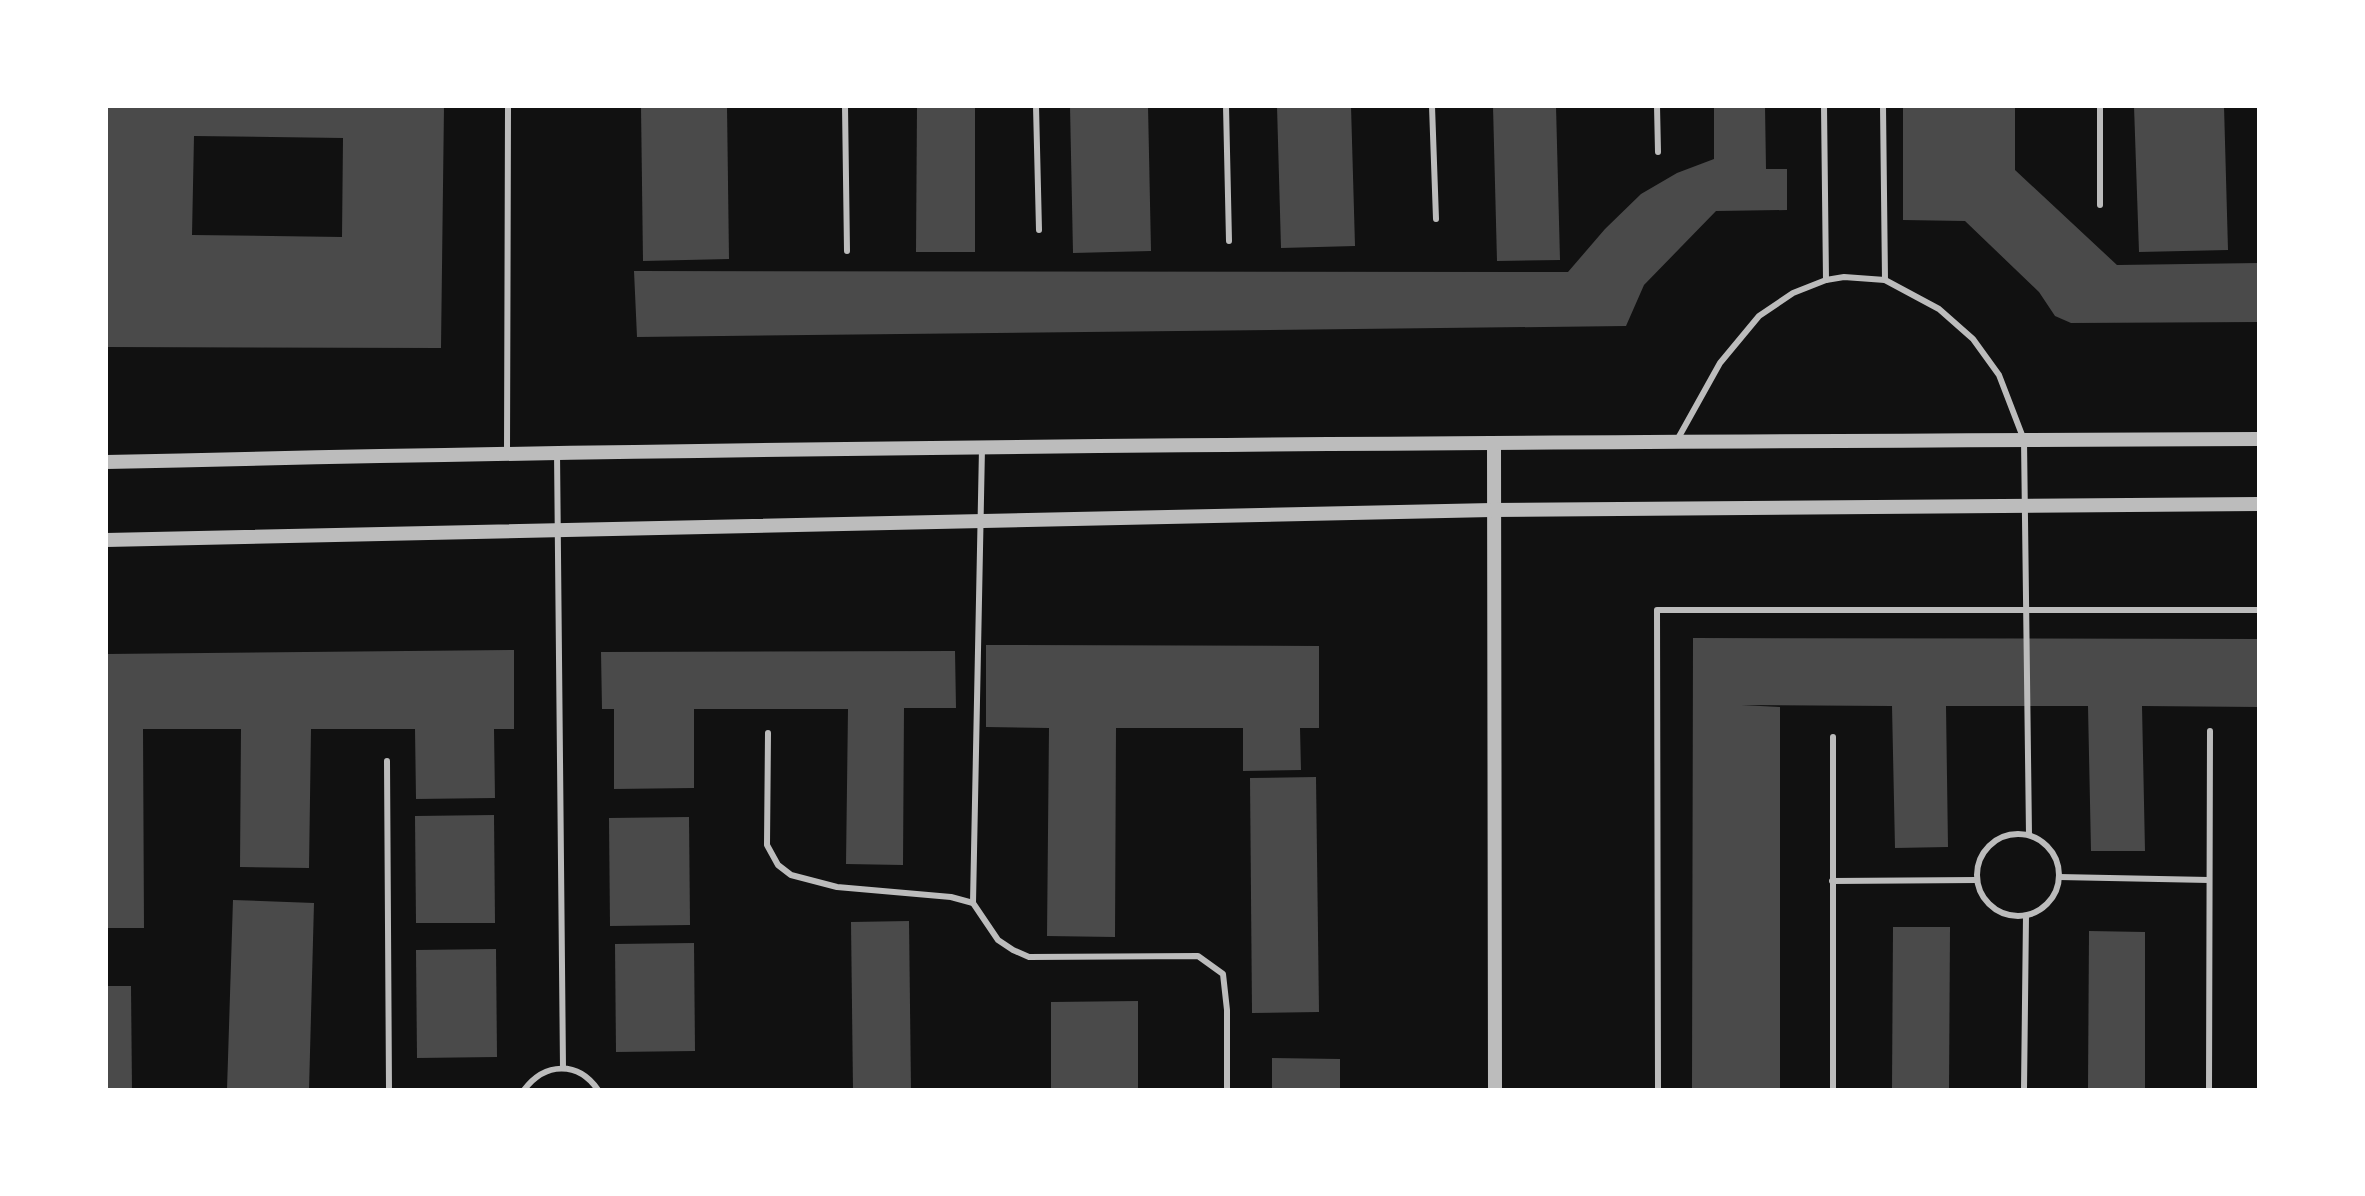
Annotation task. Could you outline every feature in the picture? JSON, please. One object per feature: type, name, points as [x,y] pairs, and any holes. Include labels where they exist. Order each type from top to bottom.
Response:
[{"type":"street","points":[[106,462],[557,452],[2259,439]]},
{"type":"street","points":[[1494,443],[1495,1090]]},
{"type":"street","points":[[106,540],[1492,510],[2259,504]]},
{"type":"lane","points":[[507,453],[508,106]]},
{"type":"lane","points":[[845,106],[847,251]]},
{"type":"lane","points":[[1036,106],[1039,230]]},
{"type":"lane","points":[[1226,106],[1229,241]]},
{"type":"lane","points":[[1432,106],[1436,219]]},
{"type":"lane","points":[[1657,106],[1658,152]]},
{"type":"lane","points":[[1824,106],[1826,280]]},
{"type":"lane","points":[[1883,106],[1885,280]]},
{"type":"lane","points":[[2100,106],[2100,205]]},
{"type":"lane","points":[[1676,442],[1720,363],[1759,316],[1793,293],[1826,280],[1844,277],[1885,280],[1939,309],[1973,339],[1999,375],[2024,440],[2029,835]]},
{"type":"lane","points":[[982,448],[973,903],[998,940],[1029,957],[1198,956],[1223,974],[1227,1010],[1227,1090]]},
{"type":"lane","points":[[557,452],[563,1068]]},
{"type":"lane","points":[[1658,1090],[1657,610],[2259,610]]},
{"type":"lane","points":[[2209,1090],[2210,731]]},
{"type":"lane","points":[[768,733],[767,845],[778,865],[791,875],[837,887],[940,895],[973,903]]},
{"type":"lane","points":[[1833,737],[1833,1090]]},
{"type":"lane","points":[[387,761],[389,1090]]},
{"type":"lane","points":[[2029,835],[2051,850],[2059,877],[2049,902],[2026,916],[2012,916],[1988,904],[1977,880],[1977,867],[1991,843],[2002,837],[2029,835]]},
{"type":"lane","points":[[2059,877],[2209,880]]},
{"type":"lane","points":[[1832,881],[1977,880]]},
{"type":"lane","points":[[2024,1090],[2026,916]]},
{"type":"lane","points":[[524,1090],[532,1079],[543,1072],[563,1068],[581,1073],[598,1090]]},
{"type":"building","points":[[106,106],[444,106],[441,348],[106,347]],"holes":[[[194,136],[343,138],[342,237],[192,235]]]},
{"type":"building","points":[[641,106],[727,106],[729,259],[643,261]]},
{"type":"building","points":[[917,106],[975,106],[975,252],[916,252]]},
{"type":"building","points":[[1070,106],[1148,106],[1151,251],[1073,253]]},
{"type":"building","points":[[1277,106],[1351,106],[1355,246],[1281,248]]},
{"type":"building","points":[[1493,106],[1556,106],[1560,260],[1497,261]]},
{"type":"building","points":[[1714,106],[1765,106],[1766,169],[1787,169],[1787,210],[1716,211],[1644,285],[1626,326],[637,337],[634,271],[1568,272],[1641,194],[1677,173],[1714,159]]},
{"type":"building","points":[[1903,106],[2015,106],[2015,170],[2117,265],[2259,263],[2259,322],[2071,323],[2055,316],[2039,292],[1965,221],[1903,220]]},
{"type":"building","points":[[2134,106],[2224,106],[2228,250],[2139,252]]},
{"type":"building","points":[[1693,638],[2259,639],[2259,707],[2142,706],[2145,851],[2091,851],[2088,706],[1946,706],[1948,847],[1895,848],[1892,706],[1741,705],[1780,707],[1780,1090],[1692,1090]]},
{"type":"building","points":[[986,645],[1319,646],[1319,728],[1300,728],[1301,770],[1243,771],[1243,728],[1116,728],[1115,937],[1047,936],[1049,728],[986,727]]},
{"type":"building","points":[[514,650],[514,729],[494,729],[495,798],[416,799],[415,729],[311,729],[309,868],[240,867],[241,729],[143,729],[144,928],[106,928],[106,654]]},
{"type":"building","points":[[955,651],[956,708],[904,708],[903,865],[846,864],[848,709],[694,709],[694,788],[614,789],[614,709],[602,709],[601,652]]},
{"type":"building","points":[[1316,777],[1319,1012],[1252,1013],[1250,778]]},
{"type":"building","points":[[494,815],[495,923],[416,923],[415,816]]},
{"type":"building","points":[[689,817],[690,925],[610,926],[609,818]]},
{"type":"building","points":[[233,900],[314,903],[309,1090],[227,1090]]},
{"type":"building","points":[[909,921],[911,1090],[853,1090],[851,922]]},
{"type":"building","points":[[1893,927],[1950,927],[1949,1090],[1892,1090]]},
{"type":"building","points":[[2089,931],[2145,932],[2145,1090],[2088,1090]]},
{"type":"building","points":[[694,943],[695,1051],[616,1052],[615,944]]},
{"type":"building","points":[[496,949],[497,1057],[417,1058],[416,950]]},
{"type":"building","points":[[106,986],[131,986],[132,1090],[106,1090]]},
{"type":"building","points":[[1138,1001],[1138,1090],[1051,1090],[1051,1002]]},
{"type":"building","points":[[1272,1058],[1340,1059],[1340,1090],[1272,1090]]}]
